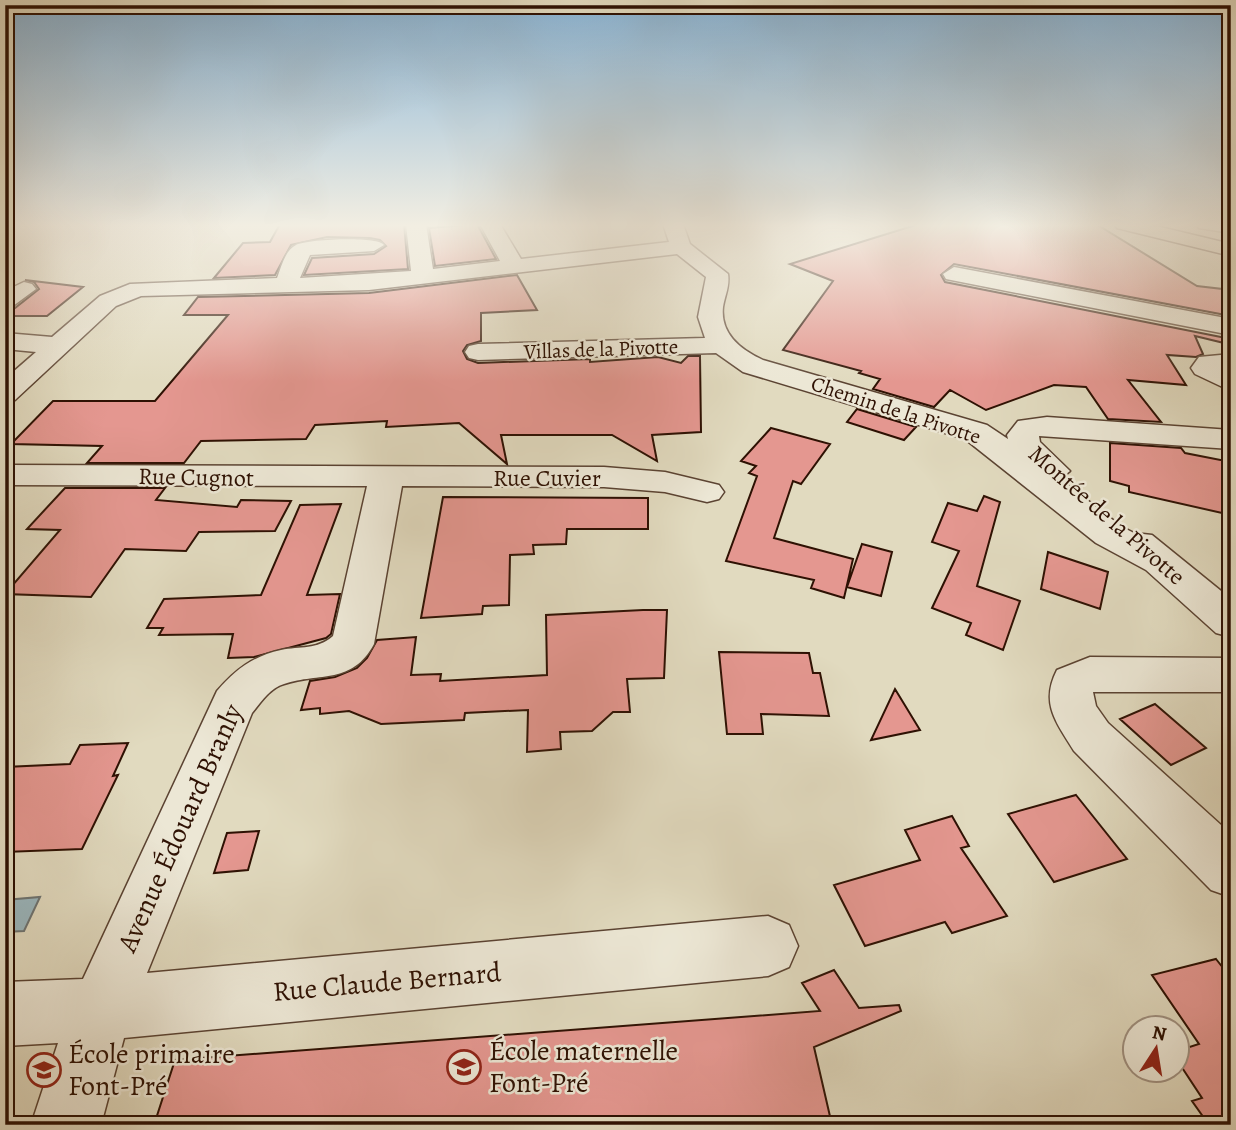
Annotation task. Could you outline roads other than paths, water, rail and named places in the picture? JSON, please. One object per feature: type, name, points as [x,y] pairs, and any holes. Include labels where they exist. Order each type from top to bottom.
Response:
[{"type":"street","points":[[285,286],[289,277]]},
{"type":"street","points":[[5,394],[113,298],[138,289],[285,286],[423,277]]},
{"type":"street","points":[[718,337],[710,314],[719,277]]},
{"type":"street","points":[[968,277],[1231,327]]},
{"type":"street","points":[[5,323],[83,324]]},
{"type":"street","name":"Villas de la Pivotte","points":[[478,352],[746,335],[771,354],[894,390]]},
{"type":"street","name":"Chemin de la Pivotte","points":[[718,337],[735,357],[754,366],[976,432],[1007,453],[1102,532],[1159,561]]},
{"type":"street","points":[[5,341],[49,354]]},
{"type":"street","points":[[5,360],[49,354]]},
{"type":"street","points":[[1231,362],[1209,363],[1205,368],[1231,383]]},
{"type":"street","name":"Montée de la Pivotte","points":[[1231,440],[1047,426],[1025,431],[1022,440],[1024,445],[1231,622]]},
{"type":"street","name":"Rue Cugnot","points":[[5,475],[386,479]]},
{"type":"street","name":"Rue Cuvier","points":[[386,479],[612,478],[665,482],[707,492]]},
{"type":"street","name":"Avenue Édouard Branly","points":[[66,1125],[102,1009],[162,863],[239,694],[255,678],[272,668],[324,663],[341,656],[353,644],[386,479]]},
{"type":"street","points":[[1231,676],[1090,674],[1073,682],[1069,688],[1075,711],[1091,737],[1231,872]]},
{"type":"street","name":"Rue Claude Bernard","points":[[5,1014],[102,1009],[768,946]]},
{"type":"water","points":[[40,897],[24,931],[5,932],[5,900]]},
{"type":"place","name":"École maternelle Font-Pré","points":[[464,1067]]},
{"type":"place","name":"École primaire Font-Pré","points":[[44,1070]]}]
